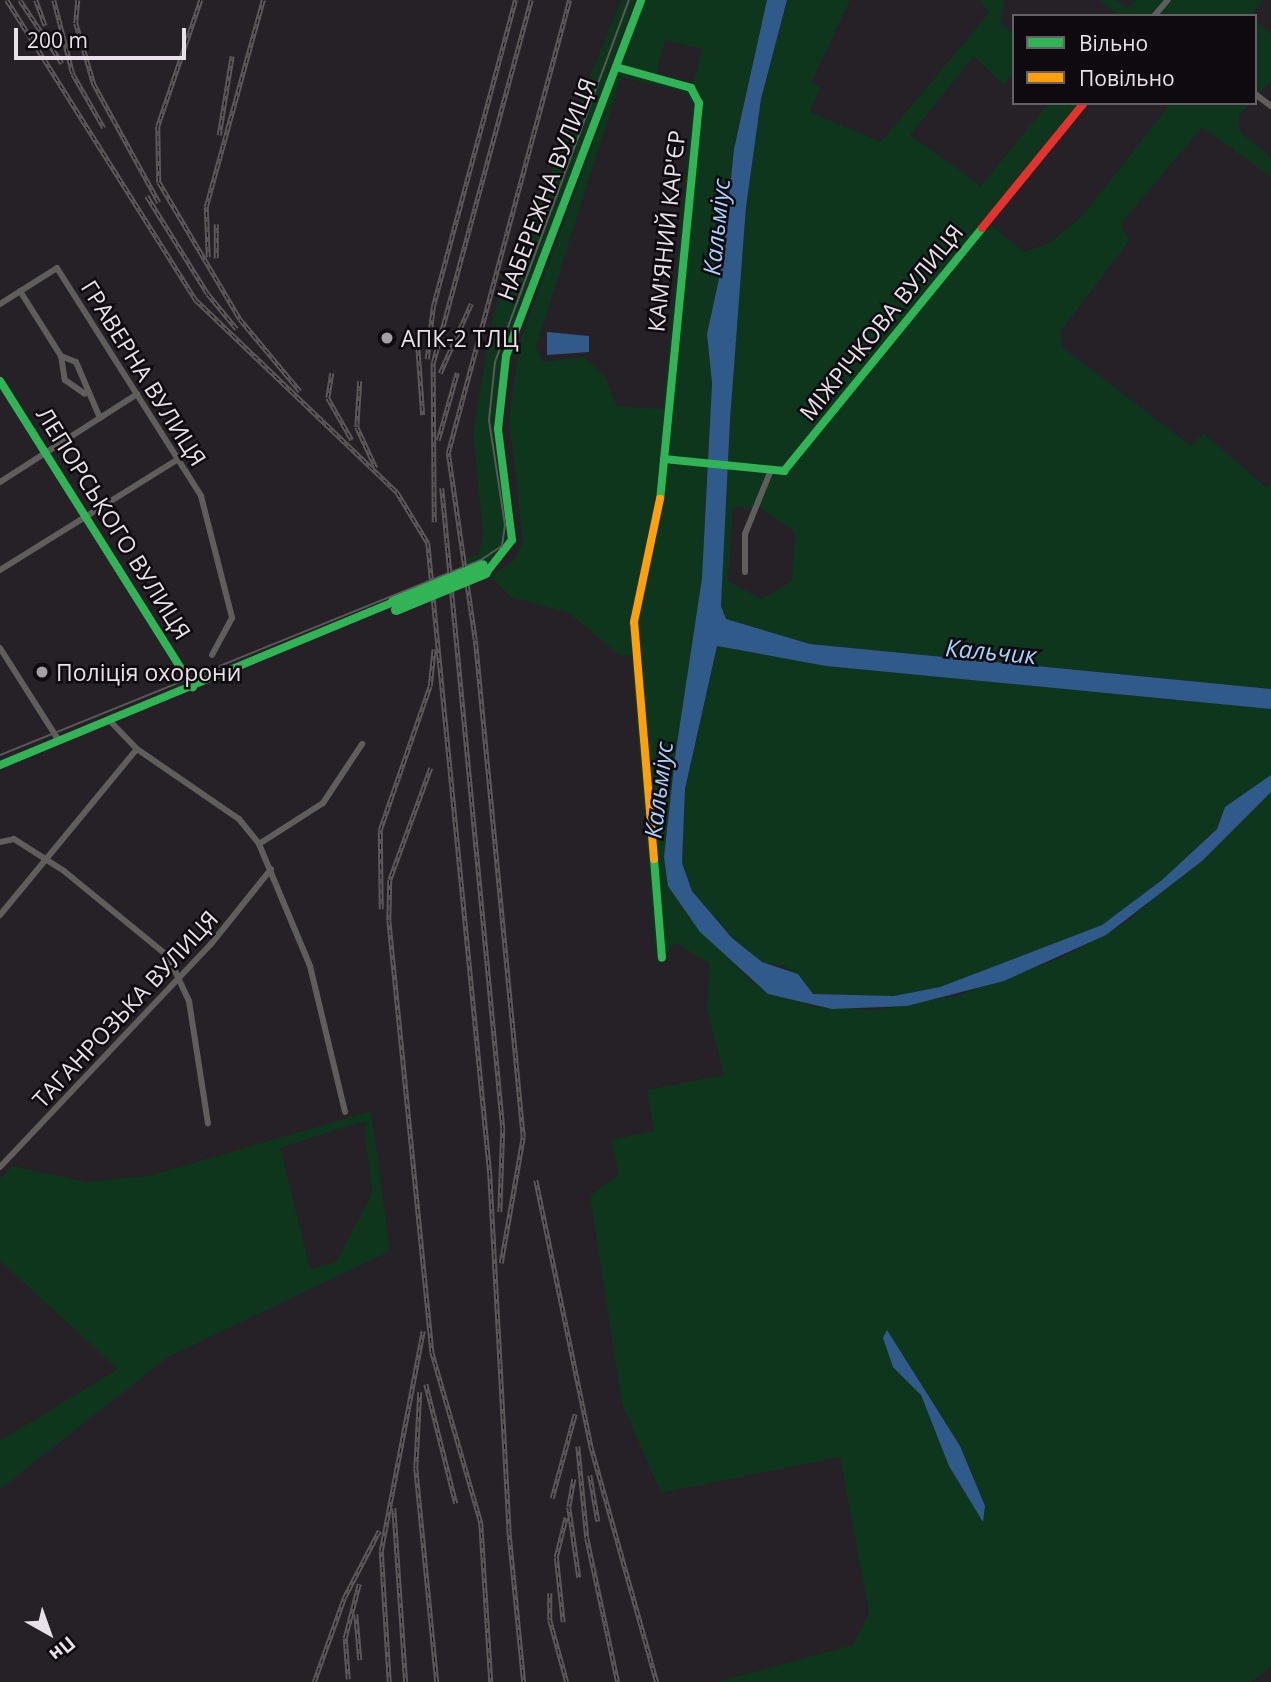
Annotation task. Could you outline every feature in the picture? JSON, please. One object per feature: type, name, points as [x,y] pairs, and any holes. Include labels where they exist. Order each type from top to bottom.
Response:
[{"type":"main road","name":"НАБЕРЕЖНА ВУЛИЦЯ","points":[[194,687],[484,569],[501,559],[512,533],[498,429],[504,366],[641,0]]},
{"type":"main road","name":"КАМ'ЯНИЙ КАР'ЄР","points":[[616,66],[691,88],[699,99],[664,459],[633,643],[662,958]]},
{"type":"main road","name":"МІЖРІЧКОВА ВУЛИЦЯ","points":[[771,470],[784,471],[806,448],[1082,105]]},
{"type":"main road","name":"ЛЕПОРСЬКОГО ВУЛИЦЯ","points":[[0,381],[194,687]]},
{"type":"main road","points":[[664,459],[771,470]]},
{"type":"main road","points":[[0,765],[194,687]]},
{"type":"street","points":[[1156,14],[1168,0]]},
{"type":"street","name":"ГРАВЕРНА ВУЛИЦЯ","points":[[20,291],[57,268],[201,496],[232,618],[212,654]]},
{"type":"street","points":[[0,304],[20,291],[61,355],[76,362],[87,380],[85,394],[100,418]]},
{"type":"street","points":[[61,355],[60,372],[72,390],[85,394]]},
{"type":"street","points":[[0,482],[137,394]]},
{"type":"street","points":[[0,570],[178,459]]},
{"type":"street","points":[[745,572],[745,534],[771,470]]},
{"type":"street","points":[[0,648],[59,741]]},
{"type":"street","points":[[110,721],[137,749],[227,809],[259,844],[310,966],[345,1112]]},
{"type":"street","points":[[259,844],[323,803],[362,744]]},
{"type":"street","points":[[0,915],[137,749]]},
{"type":"street","points":[[0,842],[14,839],[47,860],[164,952],[188,1002],[208,1124]]},
{"type":"street","name":"ТАГАНРОЗЬКА ВУЛИЦЯ","points":[[0,1167],[177,977],[271,869]]},
{"type":"green space","points":[[621,0],[635,0],[499,374],[509,540],[498,557],[469,569],[467,559],[479,554],[483,533],[473,432],[493,316]]},
{"type":"green space","points":[[645,0],[767,0],[734,149],[722,265],[707,334],[712,383],[702,578],[664,857],[721,950],[753,983],[814,1007],[876,1010],[959,995],[1063,957],[1128,921],[1271,792],[1271,1667],[1251,1682],[717,1682],[853,1645],[869,1613],[840,1457],[661,1493],[622,1404],[590,1196],[619,1175],[611,1140],[654,1131],[647,1090],[724,1075],[707,1009],[709,963],[675,943],[657,964],[631,655],[620,656],[569,613],[511,597],[491,577],[514,560],[523,542],[509,419],[519,345]],"holes":[[[665,40],[702,49],[693,84],[656,74]],[[621,77],[684,92],[693,104],[663,409],[617,406],[604,376],[584,357],[543,362],[536,347]]]},
{"type":"green space","points":[[787,0],[850,0],[811,82],[820,87],[810,112],[881,142],[989,13],[979,0],[1005,0],[1000,23],[1012,32],[1012,75],[1004,85],[974,56],[910,135],[981,186],[1047,105],[1087,105],[990,224],[1024,252],[1050,243],[1083,215],[1169,105],[1248,105],[1239,115],[1239,131],[1271,157],[1271,177],[1202,127],[1121,224],[1129,241],[1060,332],[1063,348],[1191,446],[1203,433],[1267,488],[1271,484],[1271,689],[810,644],[726,619],[721,606],[730,420],[746,207],[761,99]],"holes":[[[733,507],[760,508],[795,532],[792,581],[761,599],[728,581]]]},
{"type":"green space","points":[[1100,0],[1116,0],[1128,9],[1136,0],[1263,0],[1252,14],[1117,14]]},
{"type":"green space","points":[[1257,22],[1271,34],[1271,81],[1257,96]]},
{"type":"green space","points":[[717,646],[826,666],[1271,709],[1271,775],[1225,807],[1217,828],[1162,880],[1102,925],[940,987],[894,996],[813,994],[785,966],[762,962],[732,938],[692,891],[682,863],[685,789]]},
{"type":"green space","points":[[371,1111],[390,1251],[168,1357],[0,1489],[0,1441],[118,1369],[0,1261],[0,1179],[13,1166],[86,1182],[149,1176]],"holes":[[[364,1121],[372,1194],[336,1262],[310,1269],[280,1148]]]},
{"type":"water","points":[[767,0],[787,0],[761,99],[746,207],[730,420],[721,606],[726,619],[810,644],[1271,689],[1271,709],[826,666],[717,646],[685,789],[682,863],[692,891],[732,938],[762,962],[798,974],[813,994],[894,996],[940,987],[1102,925],[1162,880],[1217,829],[1225,807],[1271,775],[1271,792],[1202,861],[1106,935],[1004,981],[907,1006],[832,1009],[768,994],[700,932],[668,886],[664,857],[675,757],[702,578],[712,383],[707,334],[722,265],[734,149]]},
{"type":"water","points":[[547,332],[589,336],[589,352],[547,355]]},
{"type":"water","points":[[887,1330],[960,1446],[985,1506],[983,1522],[949,1466],[921,1395],[893,1367],[883,1338]]},
{"type":"tram line","points":[[0,755],[481,560],[502,546],[505,525],[489,420],[495,362],[629,0]]},
{"type":"railway","points":[[7,0],[196,300],[397,492],[428,543],[490,1174],[509,1530],[524,1682]]},
{"type":"railway","points":[[20,0],[62,63]]},
{"type":"railway","points":[[36,0],[45,25]]},
{"type":"railway","points":[[54,0],[73,74],[104,128]]},
{"type":"railway","points":[[78,0],[76,23],[94,84],[159,202]]},
{"type":"railway","points":[[201,0],[158,126],[159,182],[240,319],[300,391]]},
{"type":"railway","points":[[208,257],[206,207],[263,0]]},
{"type":"railway","points":[[427,359],[433,307],[515,0]]},
{"type":"railway","points":[[434,522],[433,363],[531,0]]},
{"type":"railway","points":[[501,1263],[523,1137],[475,640],[448,453],[569,0]]},
{"type":"railway","points":[[219,135],[232,56]]},
{"type":"railway","points":[[147,196],[208,294],[237,329]]},
{"type":"railway","points":[[216,224],[216,258]]},
{"type":"railway","points":[[440,373],[471,304]]},
{"type":"railway","points":[[418,346],[423,415]]},
{"type":"railway","points":[[332,373],[328,398],[352,440]]},
{"type":"railway","points":[[438,440],[457,373]]},
{"type":"railway","points":[[360,381],[357,427],[376,468]]},
{"type":"railway","points":[[442,488],[503,1128],[500,1212]]},
{"type":"railway","points":[[381,909],[380,830],[430,686],[434,649]]},
{"type":"railway","points":[[431,768],[390,880],[389,920],[432,1352],[481,1523],[491,1682]]},
{"type":"railway","points":[[536,1180],[591,1446],[657,1682]]},
{"type":"railway","points":[[389,1682],[381,1551],[423,1331]]},
{"type":"railway","points":[[426,1384],[456,1503]]},
{"type":"railway","points":[[420,1392],[416,1468],[437,1682]]},
{"type":"railway","points":[[552,1498],[575,1414]]},
{"type":"railway","points":[[578,1446],[587,1538],[618,1682]]},
{"type":"railway","points":[[590,1475],[598,1521]]},
{"type":"railway","points":[[574,1479],[569,1507],[579,1577]]},
{"type":"railway","points":[[394,1508],[406,1682]]},
{"type":"railway","points":[[563,1622],[556,1557],[566,1517]]},
{"type":"railway","points":[[314,1682],[344,1598],[379,1531]]},
{"type":"railway","points":[[348,1679],[345,1638],[359,1584]]},
{"type":"railway","points":[[550,1593],[550,1620],[567,1682]]},
{"type":"railway","points":[[356,1614],[360,1660]]},
{"type":"traffic: fast","points":[[486,573],[512,540],[498,429],[506,356],[641,0]]},
{"type":"traffic: fast","points":[[616,67],[691,88],[699,103],[660,499]]},
{"type":"traffic: fast","points":[[664,459],[784,471],[982,228]]},
{"type":"traffic: fast","points":[[0,381],[193,687]]},
{"type":"traffic: fast","points":[[393,602],[483,565]]},
{"type":"traffic: fast","points":[[396,610],[486,573]]},
{"type":"traffic: fast","points":[[0,765],[393,602]]},
{"type":"traffic: fast","points":[[654,859],[662,958]]},
{"type":"traffic: slow","points":[[654,859],[634,622],[660,499]]},
{"type":"traffic: jam","points":[[982,228],[1082,105]]},
{"type":"place","name":"АПК-2 ТЛЦ","points":[[387,338]]},
{"type":"place","name":"Поліція охорони","points":[[42,672]]},
{"type":"water label","name":"Кальміус","points":[[716,227]]},
{"type":"water label","name":"Кальчик","points":[[991,651]]},
{"type":"water label","name":"Кальміус","points":[[658,790]]}]
